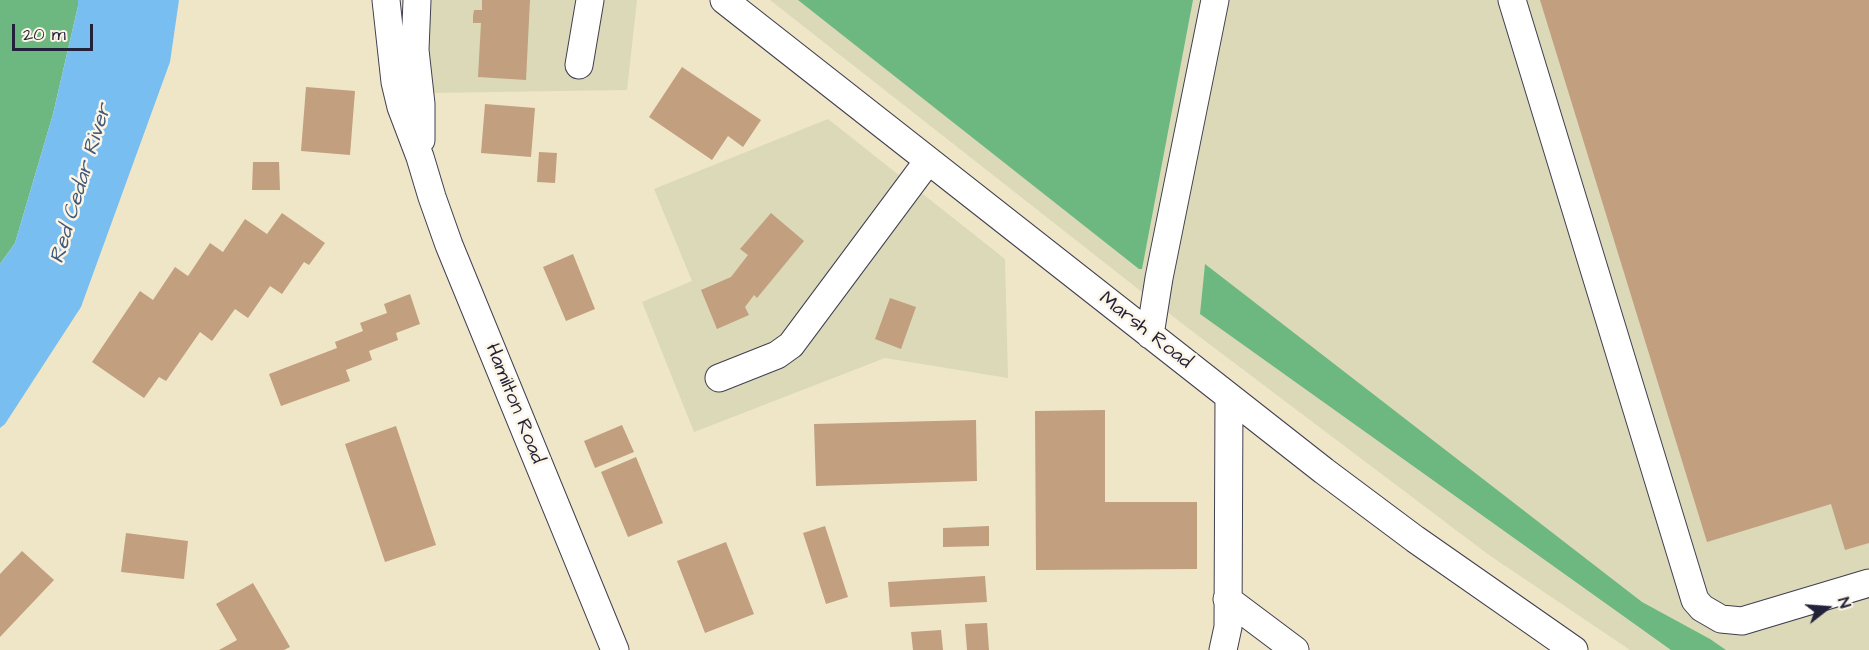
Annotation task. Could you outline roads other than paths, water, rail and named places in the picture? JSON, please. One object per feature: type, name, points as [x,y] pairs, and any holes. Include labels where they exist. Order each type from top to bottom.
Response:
[{"type":"street","name":"Hamilton Road","points":[[386,0],[395,82],[401,107],[432,197],[449,245],[615,650]]},
{"type":"street","name":"Hamilton Road","points":[[417,0],[415,50],[421,104],[420,157]]},
{"type":"street","points":[[579,65],[590,0]]},
{"type":"street","name":"Marsh Road","points":[[724,0],[1228,397],[1415,540],[1574,650]]},
{"type":"street","points":[[1149,335],[1215,0]]},
{"type":"street","points":[[1512,0],[1695,600],[1702,608],[1721,619],[1742,621],[1869,583]]},
{"type":"street","points":[[719,378],[777,355],[791,345],[928,161]]},
{"type":"street","points":[[1223,650],[1227,637],[1228,397]]},
{"type":"street","points":[[1227,599],[1295,650]]},
{"type":"water","name":"Red Cedar River","points":[[78,0],[179,0],[170,62],[81,307],[5,424],[0,428],[0,264],[15,243],[53,114]]}]
